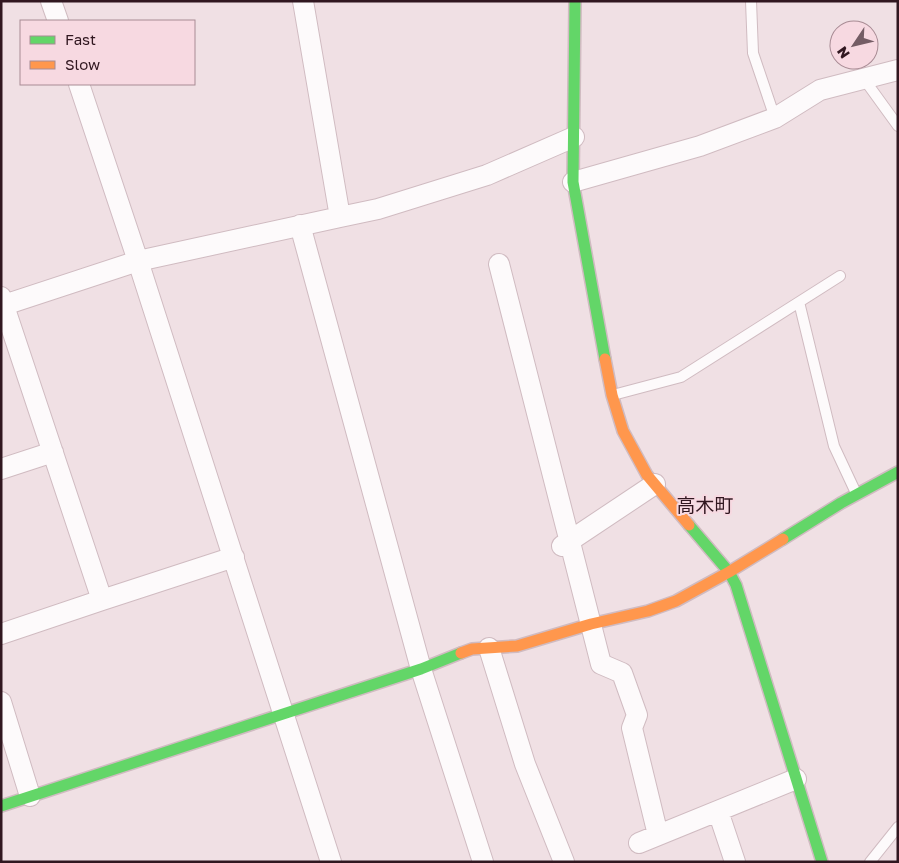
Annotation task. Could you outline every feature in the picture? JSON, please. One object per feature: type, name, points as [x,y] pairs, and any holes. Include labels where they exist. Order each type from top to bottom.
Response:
[{"type":"street","points":[[51,1],[58,20]]},
{"type":"street","points":[[303,1],[340,216]]},
{"type":"street","points":[[575,1],[573,182],[612,395],[623,431],[647,475],[728,572],[736,585],[822,862]]},
{"type":"street","points":[[573,182],[700,146],[775,118],[820,90],[898,70]]},
{"type":"street","points":[[79,85],[234,557],[331,862]]},
{"type":"street","points":[[102,600],[2,303],[138,261],[340,216],[378,210],[487,175],[574,137]]},
{"type":"street","points":[[300,225],[421,669],[483,862]]},
{"type":"street","points":[[500,264],[566,544],[591,624],[601,664],[622,673],[637,715],[632,728],[658,835]]},
{"type":"street","points":[[1,469],[53,452]]},
{"type":"street","points":[[1,806],[421,669],[472,649],[517,646],[591,624],[648,611],[676,601],[728,572],[856,494],[898,472]]},
{"type":"street","points":[[566,544],[655,484]]},
{"type":"street","points":[[1,634],[234,557]]},
{"type":"street","points":[[489,648],[526,764],[564,862]]},
{"type":"street","points":[[1,702],[30,796]]},
{"type":"street","points":[[639,843],[796,779]]},
{"type":"street","points":[[718,811],[735,862]]},
{"type":"lane","points":[[751,1],[753,53],[775,118]]},
{"type":"lane","points":[[864,79],[898,126]]},
{"type":"lane","points":[[612,395],[681,378],[840,276]]},
{"type":"lane","points":[[798,302],[834,446],[856,494]]},
{"type":"lane","points":[[870,862],[898,827]]},
{"type":"traffic: fast","points":[[575,1],[573,182],[605,359]]},
{"type":"traffic: fast","points":[[783,539],[841,503],[898,472]]},
{"type":"traffic: fast","points":[[689,525],[729,572],[736,585],[822,862]]},
{"type":"traffic: fast","points":[[1,806],[421,669],[461,653]]},
{"type":"traffic: slow","points":[[605,359],[612,395],[623,431],[647,475],[689,525]]},
{"type":"traffic: slow","points":[[461,653],[472,649],[517,646],[591,624],[648,611],[676,601],[783,539]]},
{"type":"district","name":"高木町","points":[[705,504]]}]
